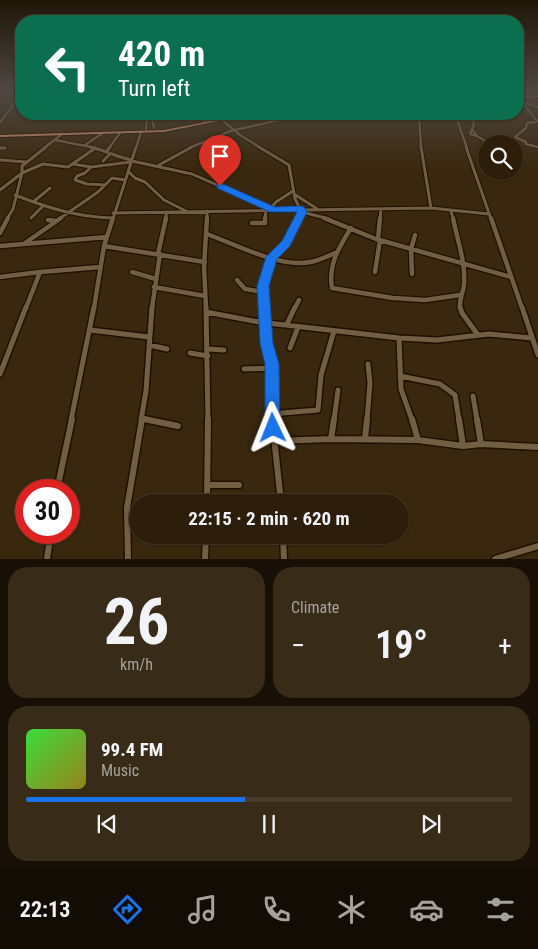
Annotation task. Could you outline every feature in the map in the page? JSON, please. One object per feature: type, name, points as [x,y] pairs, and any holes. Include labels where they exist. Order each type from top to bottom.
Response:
[{"type":"highway","points":[[0,135],[120,133],[215,120]]},
{"type":"highway","points":[[0,135],[182,129],[222,120]]},
{"type":"street","points":[[59,479],[90,330],[104,246],[146,120]]},
{"type":"street","points":[[152,120],[154,128]]},
{"type":"street","points":[[222,120],[235,132],[287,162],[291,169],[295,200],[301,211],[335,222],[379,240],[511,277]]},
{"type":"street","points":[[159,165],[188,148],[212,138],[276,120]]},
{"type":"street","points":[[419,120],[420,139],[431,208]]},
{"type":"street","points":[[457,120],[538,355]]},
{"type":"street","points":[[473,120],[474,125],[472,129],[478,137]]},
{"type":"street","points":[[537,122],[527,123],[526,128],[515,138],[526,142],[526,144],[538,147]]},
{"type":"street","points":[[85,146],[103,133]]},
{"type":"street","points":[[105,152],[120,133]]},
{"type":"street","points":[[0,233],[13,209],[22,173],[21,168],[62,134]]},
{"type":"street","points":[[55,140],[85,146],[132,161],[159,165],[174,171],[192,174],[269,210]]},
{"type":"street","points":[[0,190],[22,173],[42,164],[68,167],[94,149]]},
{"type":"street","points":[[103,161],[110,154]]},
{"type":"street","points":[[0,160],[27,162]]},
{"type":"street","points":[[73,164],[91,166],[132,161]]},
{"type":"street","points":[[91,166],[85,173],[77,176],[75,180],[87,184],[105,185]]},
{"type":"street","points":[[128,171],[136,178],[145,182],[164,200],[188,212]]},
{"type":"street","points":[[25,243],[69,212],[112,178],[125,180]]},
{"type":"street","points":[[34,202],[50,188]]},
{"type":"street","points":[[294,193],[318,208]]},
{"type":"street","points":[[252,223],[265,224],[269,210],[294,193]]},
{"type":"street","points":[[15,195],[43,206],[85,217],[167,212],[301,211],[318,208],[431,208],[489,214]]},
{"type":"street","points":[[31,218],[43,206]]},
{"type":"street","points":[[375,272],[380,209]]},
{"type":"street","points":[[451,210],[463,264],[464,287],[460,295],[462,313],[478,336]]},
{"type":"street","points":[[207,211],[205,296],[208,349],[207,494]]},
{"type":"street","points":[[280,494],[271,414],[272,368],[266,343],[263,292],[272,257],[286,244],[301,211]]},
{"type":"street","points":[[128,559],[126,508],[146,391],[154,287],[167,212]]},
{"type":"street","points":[[48,220],[56,220]]},
{"type":"street","points":[[0,223],[6,223]]},
{"type":"street","points":[[351,228],[335,254],[331,278],[332,288],[393,298],[417,299],[460,295]]},
{"type":"street","points":[[207,234],[272,257],[299,263],[310,262],[335,254]]},
{"type":"street","points":[[412,274],[411,249],[415,235]]},
{"type":"street","points":[[0,246],[107,237]]},
{"type":"street","points":[[104,246],[205,262]]},
{"type":"street","points":[[0,277],[100,267]]},
{"type":"street","points":[[0,374],[40,272]]},
{"type":"street","points":[[132,272],[156,278]]},
{"type":"street","points":[[237,280],[246,289],[263,292]]},
{"type":"street","points":[[154,287],[205,296]]},
{"type":"street","points":[[287,324],[298,300]]},
{"type":"street","points":[[206,312],[298,327],[398,338],[437,340],[489,334],[532,338]]},
{"type":"street","points":[[290,348],[298,327]]},
{"type":"street","points":[[90,330],[149,337]]},
{"type":"street","points":[[271,414],[318,410],[321,375],[334,331]]},
{"type":"street","points":[[398,338],[400,376],[404,398],[418,440]]},
{"type":"street","points":[[149,345],[167,349]]},
{"type":"street","points":[[208,349],[224,350]]},
{"type":"street","points":[[190,353],[208,356]]},
{"type":"street","points":[[365,439],[370,383],[368,364]]},
{"type":"street","points":[[244,369],[272,368]]},
{"type":"street","points":[[400,376],[440,384],[456,395],[463,446]]},
{"type":"street","points":[[331,439],[338,390]]},
{"type":"street","points":[[473,396],[481,444]]},
{"type":"street","points":[[141,418],[178,426]]},
{"type":"street","points":[[274,441],[331,439],[418,440],[463,446],[481,444],[538,447]]},
{"type":"street","points":[[208,485],[239,485]]},
{"type":"street","points":[[47,559],[49,544]]},
{"type":"street","points":[[205,559],[206,544]]},
{"type":"street","points":[[283,544],[284,559]]},
{"type":"street","points":[[495,559],[538,546]]},
{"type":"route","points":[[220,186],[273,210],[301,209],[302,212],[286,244],[272,257],[263,286],[266,343],[272,364],[271,414],[273,428]]}]
